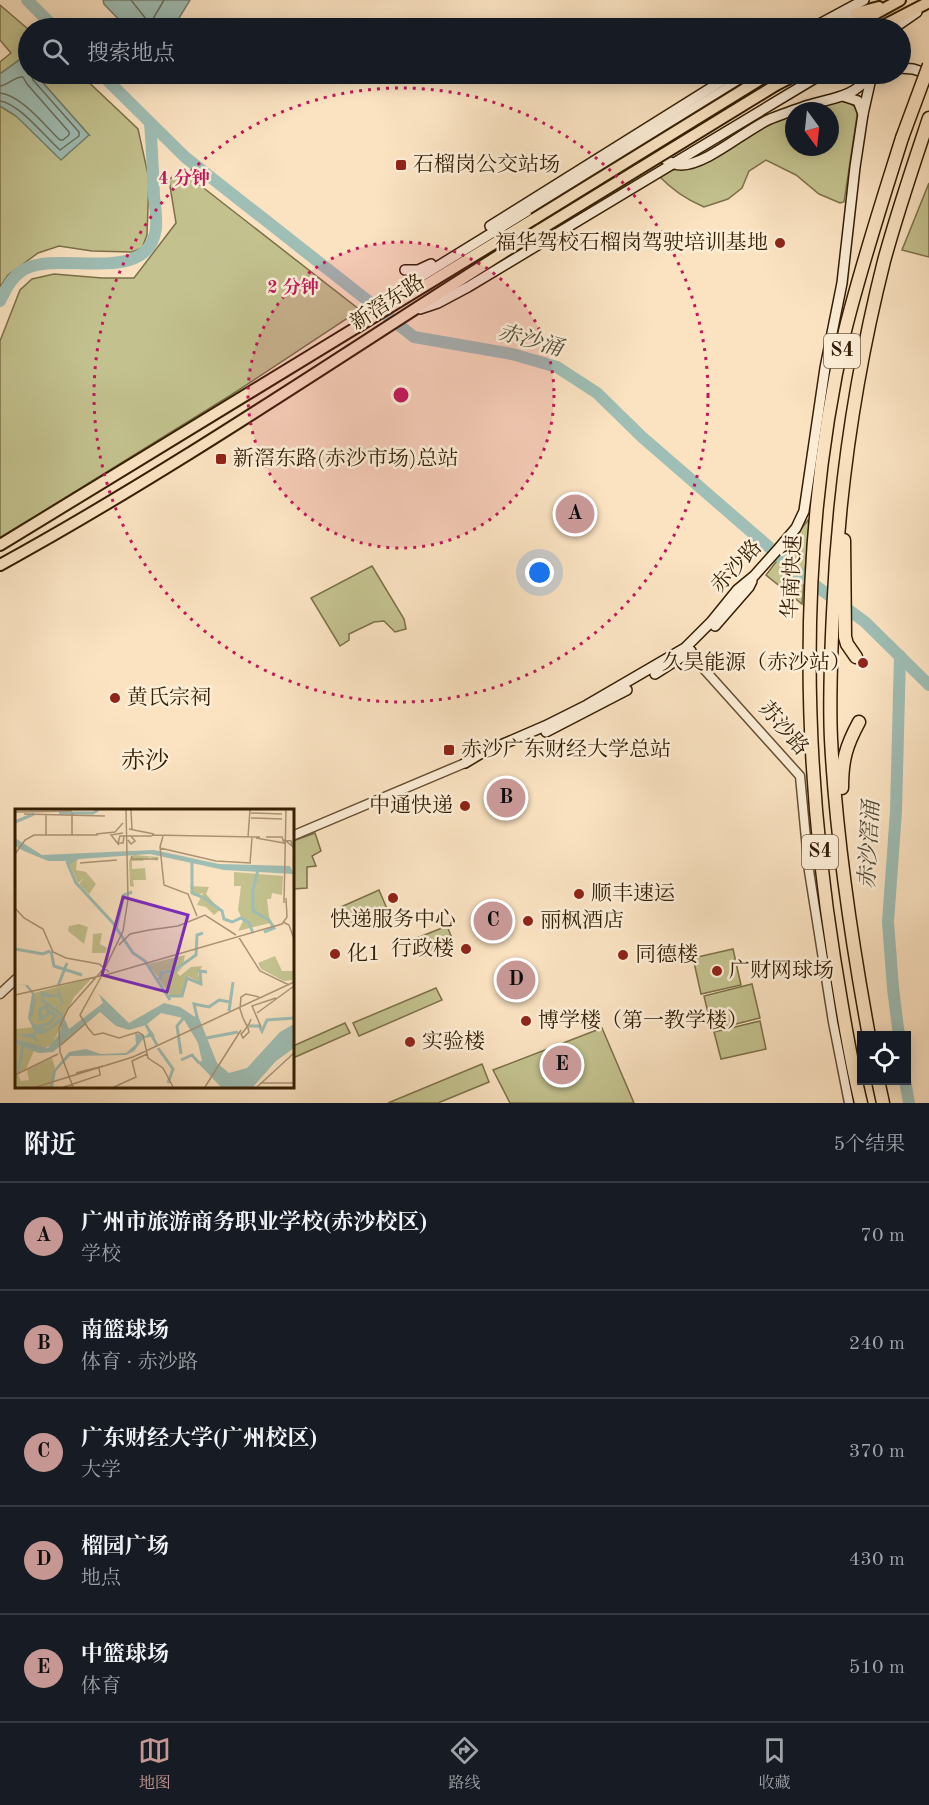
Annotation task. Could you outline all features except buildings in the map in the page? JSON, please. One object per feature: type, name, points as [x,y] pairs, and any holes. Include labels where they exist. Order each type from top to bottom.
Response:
[{"type":"highway","points":[[856,13],[899,1]]},
{"type":"highway","points":[[868,18],[899,1]]},
{"type":"highway","points":[[899,18],[929,3]]},
{"type":"highway","name":"华南快速","points":[[859,1099],[827,912],[818,831],[809,707],[812,570],[824,454],[845,332],[902,138],[929,65]]},
{"type":"highway","name":"新滘东路","points":[[0,545],[754,84]]},
{"type":"highway","name":"新滘东路","points":[[0,565],[57,534],[541,229],[778,84]]},
{"type":"highway","name":"华南快速","points":[[868,1031],[849,918],[831,739],[830,666],[833,614],[840,585],[842,491],[870,325],[887,251],[929,118]]},
{"type":"highway","points":[[840,585],[846,641],[856,657]]},
{"type":"highway","points":[[841,846],[843,755],[859,722]]},
{"type":"highway","points":[[879,1085],[883,1103]]},
{"type":"main road","points":[[831,18],[864,0]]},
{"type":"main road","points":[[908,18],[929,3]]},
{"type":"main road","points":[[847,18],[856,13]]},
{"type":"main road","points":[[911,69],[929,74]]},
{"type":"main road","points":[[412,284],[410,275],[405,270],[412,272],[425,268],[636,138],[718,84]]},
{"type":"main road","points":[[397,301],[412,284],[453,256],[625,150],[636,138],[668,124],[734,84]]},
{"type":"main road","points":[[412,311],[438,303],[468,287],[805,84]]},
{"type":"main road","points":[[636,138],[672,163],[680,165],[694,162],[768,120],[843,96],[863,84]]},
{"type":"main road","name":"赤沙路","points":[[465,763],[587,705],[687,650],[737,590],[754,576],[796,528],[804,511],[825,368],[844,273],[863,114],[869,84]]},
{"type":"main road","points":[[843,96],[858,101],[863,114]]},
{"type":"main road","points":[[668,124],[663,142],[669,152],[680,154],[694,150]]},
{"type":"main road","points":[[625,150],[640,149],[651,156],[653,166],[648,178]]},
{"type":"street","name":"苏沙路","points":[[687,650],[800,776],[809,871],[832,1022],[849,1103]]},
{"type":"street","name":"赤沙路","points":[[294,835],[465,763]]},
{"type":"street","points":[[0,994],[15,980]]},
{"type":"shaded area","points":[[0,5],[18,20],[18,61],[0,74],[0,62],[11,53],[0,40]]},
{"type":"shaded area","points":[[44,84],[91,84],[138,129],[149,179],[147,235],[142,248],[132,252],[92,251],[59,246],[38,253],[8,275],[0,287],[0,106],[16,116],[89,135]]},
{"type":"shaded area","points":[[837,102],[849,103],[858,109],[844,202],[840,203],[819,194],[796,175],[766,160],[749,171],[742,188],[728,199],[704,207],[679,194],[658,175],[698,161],[785,117],[785,156],[839,156]]},
{"type":"shaded area","points":[[187,175],[360,310],[231,395],[0,538],[0,341],[20,290],[32,279],[54,274],[134,278],[176,223],[169,180],[173,176]]},
{"type":"shaded area","points":[[929,183],[929,257],[902,250]]},
{"type":"shaded area","points":[[808,520],[809,527],[802,604],[766,575]]},
{"type":"shaded area","points":[[372,566],[404,619],[406,629],[395,632],[384,621],[374,622],[349,634],[349,640],[340,646],[311,598]]},
{"type":"shaded area","points":[[315,833],[321,851],[312,856],[316,866],[307,867],[307,888],[294,889],[294,841]]},
{"type":"shaded area","points":[[379,890],[388,911],[349,927],[341,907]]},
{"type":"shaded area","points":[[447,926],[454,943],[425,956],[417,938]]},
{"type":"shaded area","name":"广财网球场","points":[[733,949],[741,985],[701,994],[693,958]]},
{"type":"shaded area","points":[[752,984],[760,1018],[712,1030],[704,996]]},
{"type":"shaded area","points":[[436,988],[442,1000],[359,1036],[353,1023]]},
{"type":"shaded area","points":[[760,1021],[766,1049],[721,1059],[714,1032]]},
{"type":"shaded area","points":[[345,1023],[350,1033],[294,1058],[294,1046]]},
{"type":"shaded area","points":[[602,1028],[634,1103],[510,1103],[493,1070]]},
{"type":"shaded area","points":[[482,1064],[489,1082],[438,1103],[388,1103]]},
{"type":"water","points":[[103,0],[190,0],[179,18],[117,18]]},
{"type":"water","points":[[18,61],[18,84],[44,84],[89,135],[61,160],[16,116],[0,106],[0,74]]},
{"type":"waterway","name":"赤沙涌","points":[[27,0],[45,18]]},
{"type":"waterway","name":"赤沙涌","points":[[111,84],[185,157],[414,337],[512,354],[557,367],[597,393],[642,437],[800,574],[865,622],[929,685]]},
{"type":"waterway","points":[[0,301],[13,279],[25,269],[41,264],[121,262],[138,257],[150,246],[156,228],[150,123]]},
{"type":"waterway","name":"赤沙滘涌","points":[[898,1031],[888,922],[896,811],[900,656]]},
{"type":"waterway","name":"赤沙滘涌","points":[[906,1085],[909,1103]]},
{"type":"place","name":"石榴岗公交站场","points":[[401,165]]},
{"type":"place","name":"福华驾校石榴岗驾驶培训基地","points":[[780,243]]},
{"type":"place","name":"新滘东路(赤沙市场)总站","points":[[221,459]]},
{"type":"place","name":"广州市旅游商务职业学校(赤沙校区)","points":[[575,514]]},
{"type":"place","name":"久昊能源（赤沙站）","points":[[863,663]]},
{"type":"place","name":"黄氏宗祠","points":[[115,698]]},
{"type":"place","name":"赤沙广东财经大学总站","points":[[449,750]]},
{"type":"place","name":"南篮球场","points":[[506,798]]},
{"type":"place","name":"中通快递","points":[[465,806]]},
{"type":"place","name":"顺丰速运","points":[[579,894]]},
{"type":"place","name":"快递服务中心","points":[[393,898]]},
{"type":"place","name":"广东财经大学(广州校区)","points":[[493,921]]},
{"type":"place","name":"丽枫酒店","points":[[528,921]]},
{"type":"place","name":"行政楼","points":[[466,949]]},
{"type":"place","name":"化1","points":[[335,954]]},
{"type":"place","name":"同德楼","points":[[623,955]]},
{"type":"place","name":"广财网球场","points":[[717,971]]},
{"type":"place","name":"榴园广场","points":[[516,980]]},
{"type":"place","name":"博学楼（第一教学楼）","points":[[526,1021]]},
{"type":"place","name":"实验楼","points":[[410,1042]]},
{"type":"place","name":"中篮球场","points":[[562,1065]]},
{"type":"district","name":"赤沙","points":[[145,762]]}]
